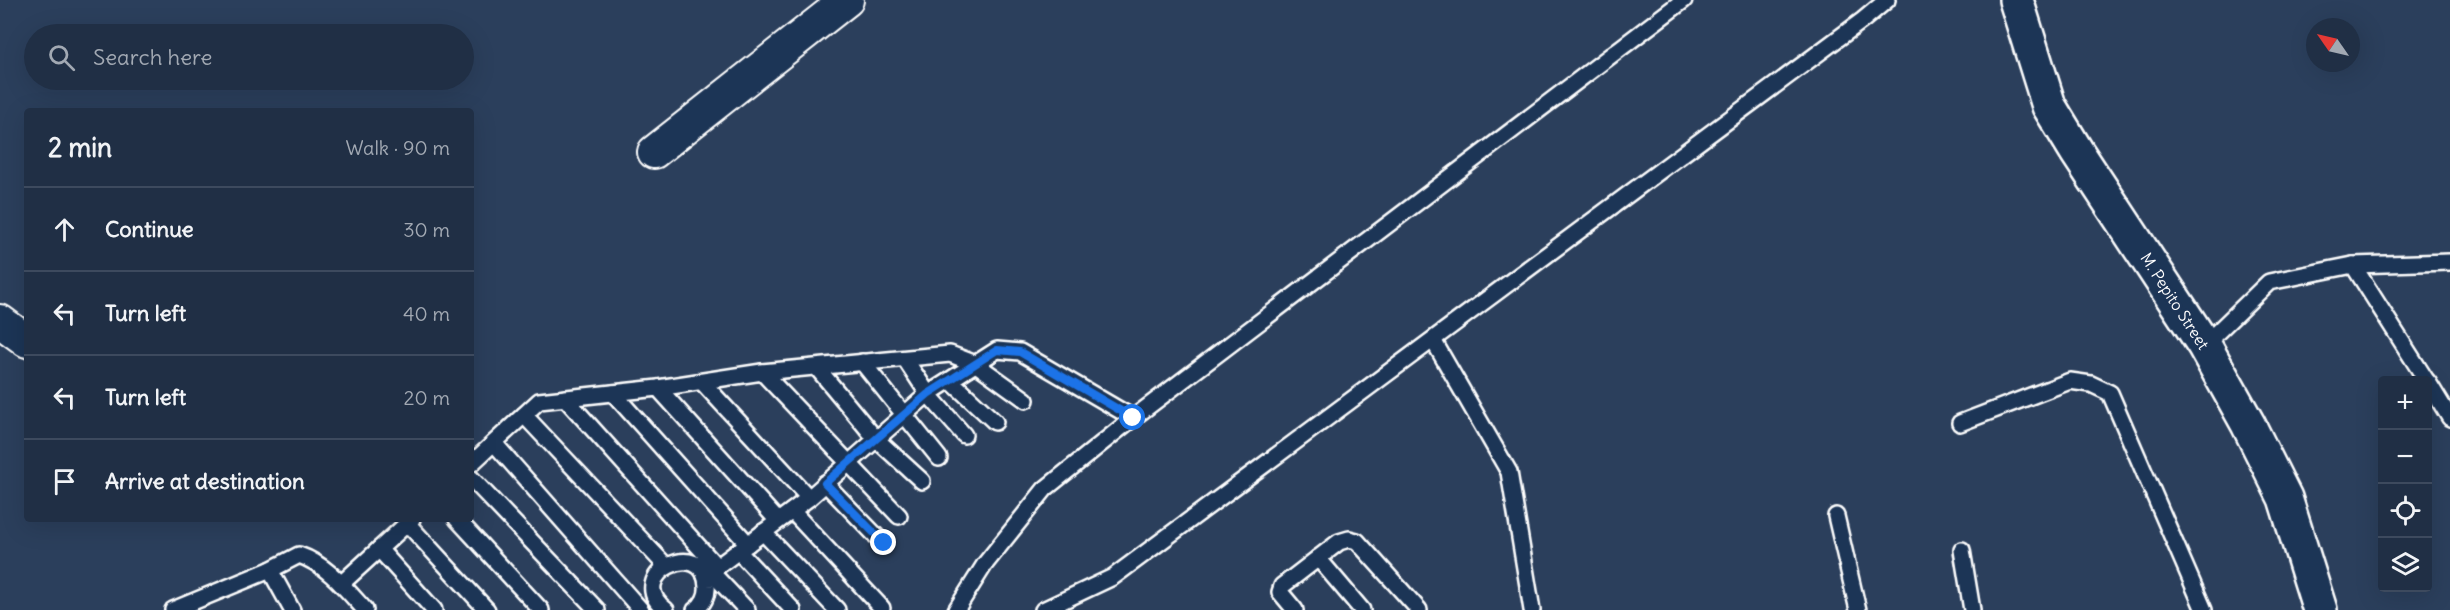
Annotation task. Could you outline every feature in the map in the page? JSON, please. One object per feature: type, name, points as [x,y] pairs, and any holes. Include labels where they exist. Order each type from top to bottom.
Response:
[{"type":"street","points":[[654,152],[847,0]]},
{"type":"street","name":"M. Pepito Street","points":[[2016,0],[2049,106],[2204,345],[2248,424],[2285,498],[2320,610]]},
{"type":"street","points":[[0,321],[24,339]]},
{"type":"lane","points":[[956,610],[985,564],[1045,489],[1133,418],[1684,0]]},
{"type":"lane","points":[[1043,610],[1113,577],[1887,0]]},
{"type":"lane","points":[[2204,345],[2269,282],[2354,265],[2450,262]]},
{"type":"lane","points":[[2354,265],[2423,376]]},
{"type":"lane","points":[[1432,340],[1509,472],[1532,610]]},
{"type":"lane","points":[[699,609],[707,592],[711,571],[809,498],[928,394],[997,350],[1020,352],[1133,418]]},
{"type":"lane","points":[[474,461],[539,401],[658,388],[762,372],[818,369],[862,362],[950,354],[976,364],[1026,400]]},
{"type":"lane","points":[[905,359],[928,394],[964,435]]},
{"type":"lane","points":[[862,362],[939,458]]},
{"type":"lane","points":[[818,369],[876,439],[922,481]]},
{"type":"lane","points":[[762,372],[899,516]]},
{"type":"lane","points":[[951,381],[995,422]]},
{"type":"lane","points":[[1960,423],[2070,381],[2091,384],[2110,393],[2204,610]]},
{"type":"lane","points":[[702,382],[809,498]]},
{"type":"lane","points":[[658,388],[778,521]]},
{"type":"lane","points":[[2432,390],[2450,418]]},
{"type":"lane","points":[[613,393],[793,610]]},
{"type":"lane","points":[[565,398],[711,571],[747,610]]},
{"type":"lane","points":[[524,415],[666,566]]},
{"type":"lane","points":[[494,442],[641,610]]},
{"type":"lane","points":[[474,481],[597,610]]},
{"type":"lane","points":[[825,483],[884,543]]},
{"type":"lane","points":[[792,511],[882,608]]},
{"type":"lane","points":[[1836,516],[1858,610]]},
{"type":"lane","points":[[341,584],[409,522]]},
{"type":"lane","points":[[411,522],[487,610]]},
{"type":"lane","points":[[460,522],[541,610]]},
{"type":"lane","points":[[763,532],[837,610]]},
{"type":"lane","points":[[1294,610],[1280,592],[1282,586],[1339,542],[1349,539],[1357,541],[1419,610]]},
{"type":"lane","points":[[379,549],[434,610]]},
{"type":"lane","points":[[1962,550],[1972,610]]},
{"type":"lane","points":[[173,610],[270,570],[299,555],[312,560],[341,584],[365,610]]},
{"type":"lane","points":[[1318,558],[1362,610]]},
{"type":"lane","points":[[661,609],[654,589],[655,580],[666,566],[675,562],[692,564],[711,571]]},
{"type":"lane","points":[[270,570],[292,610]]},
{"type":"route","points":[[884,543],[825,483],[928,394],[997,350],[1020,352],[1133,418]]}]
